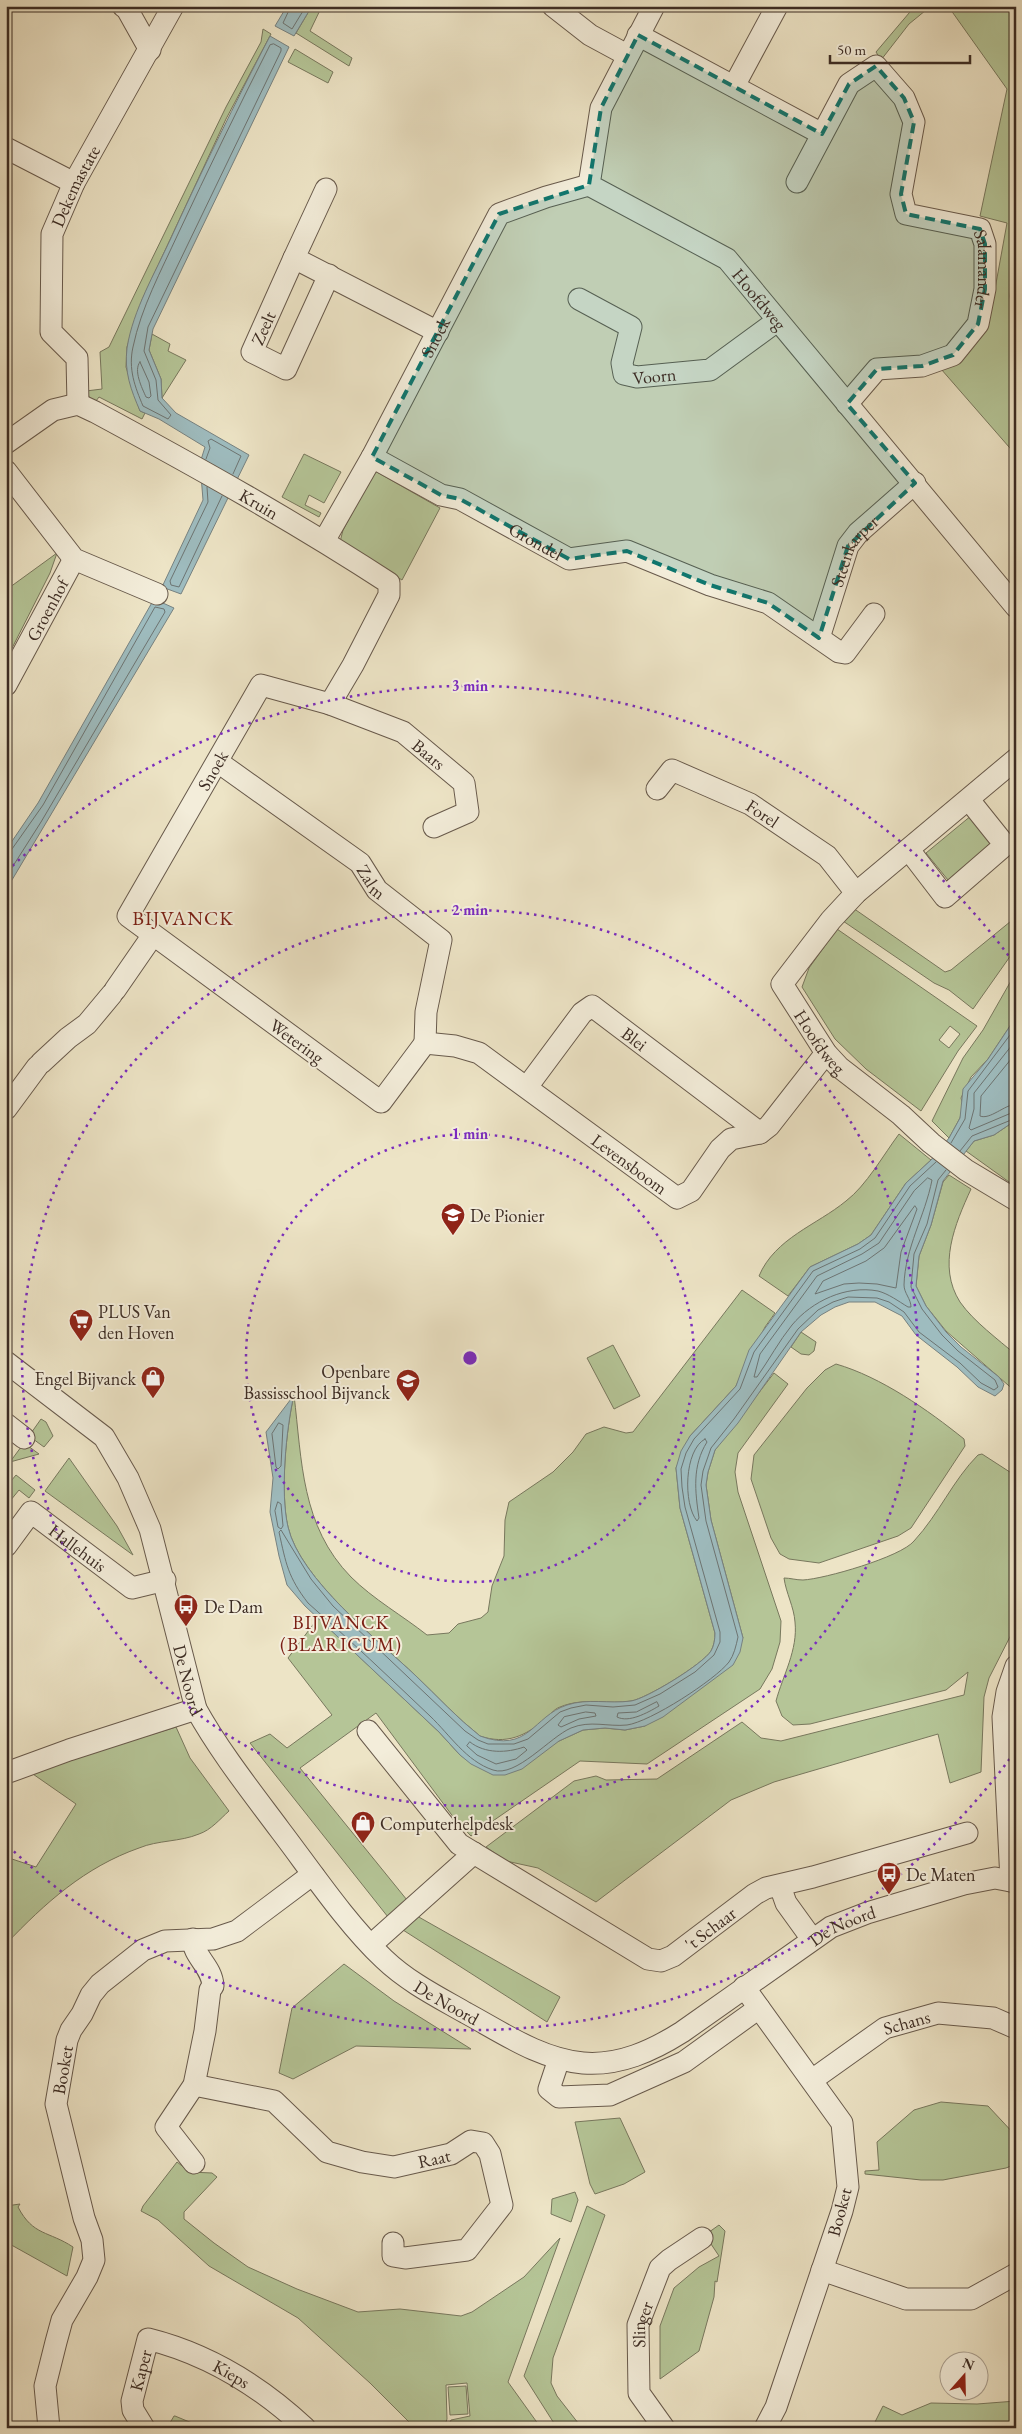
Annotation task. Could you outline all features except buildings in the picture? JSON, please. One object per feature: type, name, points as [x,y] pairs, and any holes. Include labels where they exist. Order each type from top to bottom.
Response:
[{"type":"street","points":[[123,6],[128,9],[150,50]]},
{"type":"street","name":"Dekemastate","points":[[78,404],[77,358],[51,332],[52,234],[74,183],[173,6]]},
{"type":"street","points":[[553,6],[590,35],[627,55]]},
{"type":"street","points":[[589,186],[601,108],[654,6]]},
{"type":"street","points":[[734,86],[777,6]]},
{"type":"street","points":[[638,35],[822,134]]},
{"type":"street","name":"Salamander","points":[[797,182],[849,84],[876,66],[904,98],[914,122],[901,194],[906,214],[980,229],[985,244],[985,289],[978,324],[953,355],[922,366],[877,369],[847,404]]},
{"type":"street","points":[[6,148],[74,183]]},
{"type":"street","name":"Hoofdweg","points":[[589,186],[727,259],[777,321],[915,483],[1016,607]]},
{"type":"street","name":"Snoek","points":[[324,541],[372,457],[499,214],[546,197],[589,186]]},
{"type":"street","name":"Zeelt","points":[[326,189],[252,352],[286,368],[329,275]]},
{"type":"street","points":[[294,258],[438,332]]},
{"type":"street","name":"Voorn","points":[[579,299],[632,327],[622,363],[624,374],[637,377],[710,370],[777,321]]},
{"type":"street","points":[[6,443],[53,410],[78,404]]},
{"type":"street","name":"Kruin","points":[[78,404],[234,488],[324,541],[389,583],[389,595],[353,665],[330,704]]},
{"type":"street","name":"Grondel","points":[[372,457],[441,495],[460,499],[569,558],[627,551],[710,585],[768,603],[819,638]]},
{"type":"street","name":"Groenhof","points":[[6,471],[74,559],[157,594]]},
{"type":"street","name":"Steenkarper","points":[[819,638],[848,546],[858,533],[915,483]]},
{"type":"street","name":"Groenhof","points":[[6,685],[74,559]]},
{"type":"street","points":[[819,638],[839,652],[845,653],[874,614]]},
{"type":"street","name":"Snoek","points":[[128,916],[261,685],[330,704]]},
{"type":"street","name":"Baars","points":[[330,704],[404,732],[464,783],[468,812],[434,827]]},
{"type":"street","name":"Hoofdweg","points":[[1016,759],[856,894],[831,920],[782,984],[826,1053],[839,1067],[902,1115],[931,1143],[966,1170],[1016,1200]]},
{"type":"street","name":"Zalm","points":[[218,762],[360,863],[377,890],[441,940],[426,1012],[424,1043]]},
{"type":"street","name":"Forel","points":[[657,789],[672,770],[750,804],[827,856],[856,894]]},
{"type":"street","points":[[909,850],[945,897],[1005,845],[969,800]]},
{"type":"street","name":"Wetering","points":[[128,916],[381,1102],[424,1043]]},
{"type":"street","points":[[6,1110],[39,1065],[91,1020],[153,935]]},
{"type":"street","name":"Blei","points":[[526,1087],[582,1013],[592,1006],[760,1134]]},
{"type":"street","name":"Levensboom","points":[[424,1043],[455,1046],[479,1053],[677,1198],[691,1191],[720,1149],[731,1139],[760,1134]]},
{"type":"street","points":[[760,1134],[769,1126],[826,1053]]},
{"type":"street","name":"De Noord","points":[[6,1362],[104,1437],[128,1478],[150,1529],[196,1709],[210,1735],[314,1876],[372,1945],[395,1969],[424,1989],[519,2042],[559,2059],[584,2063],[618,2061],[644,2053],[682,2032],[831,1927],[859,1916],[964,1884],[995,1878],[1013,1881]]},
{"type":"street","points":[[6,1424],[24,1438]]},
{"type":"street","name":"Hallehuis","points":[[6,1546],[31,1512],[132,1588],[164,1580]]},
{"type":"street","points":[[1013,1881],[1002,1730],[1010,1708],[1016,1666]]},
{"type":"street","points":[[6,1773],[69,1750],[196,1709]]},
{"type":"street","name":"'t Schaar","points":[[368,1731],[459,1844],[648,1959],[657,1961],[673,1956],[760,1890],[967,1833]]},
{"type":"street","points":[[372,1945],[474,1853]]},
{"type":"street","name":"Booket","points":[[49,2428],[45,2386],[58,2335],[64,2316],[87,2277],[94,2260],[92,2240],[84,2218],[56,2109],[67,2040],[91,1995],[105,1980],[154,1944],[165,1941],[213,1939],[237,1931],[255,1920],[305,1880],[314,1876]]},
{"type":"street","points":[[780,1886],[786,1903],[812,1939]]},
{"type":"street","points":[[193,1939],[193,1947],[212,1976],[213,1986],[210,1990],[205,2031],[194,2086],[166,2128],[194,2163]]},
{"type":"street","name":"Booket","points":[[744,1987],[842,2123],[848,2176],[845,2201],[776,2408],[765,2428]]},
{"type":"street","points":[[559,2059],[549,2089],[559,2097],[610,2095],[684,2062],[759,2008]]},
{"type":"street","name":"Schans","points":[[812,2080],[885,2028],[938,2013],[993,2018],[1016,2028]]},
{"type":"street","name":"Raat","points":[[194,2086],[274,2101],[327,2152],[362,2162],[394,2167],[450,2154],[471,2141],[483,2143],[490,2154],[502,2205],[467,2250],[404,2258],[393,2256],[393,2242]]},
{"type":"street","name":"Slinger","points":[[664,2428],[639,2393],[638,2325],[660,2268],[702,2238]]},
{"type":"street","points":[[822,2270],[906,2298],[971,2299],[1016,2274]]},
{"type":"street","name":"Kaper","points":[[144,2428],[134,2410],[132,2401],[148,2339]]},
{"type":"street","name":"Kieps","points":[[148,2339],[170,2345],[235,2373],[283,2407],[305,2428]]},
{"type":"highlighted area","points":[[638,35],[822,134],[849,84],[876,66],[904,98],[914,122],[901,194],[906,214],[980,229],[985,244],[985,289],[978,324],[953,355],[922,366],[877,369],[847,404],[915,483],[848,546],[819,638],[768,603],[710,585],[627,551],[569,559],[460,499],[441,495],[372,457],[499,214],[589,185],[601,108]]},
{"type":"green space","points":[[312,6],[322,6],[310,31],[352,58],[349,66],[296,33]]},
{"type":"green space","points":[[915,6],[931,6],[909,24],[881,60],[876,52]]},
{"type":"green space","points":[[948,6],[1016,6],[1016,249],[1010,296],[1016,339],[1016,455],[941,369],[995,289],[1007,223],[980,216],[1007,89]]},
{"type":"green space","points":[[263,29],[271,34],[226,119],[142,300],[127,347],[126,367],[140,411],[145,413],[142,419],[99,397],[96,401],[90,399],[86,391],[102,389],[100,352],[109,347],[226,107],[261,42]]},
{"type":"green space","points":[[295,49],[333,72],[328,83],[288,62]]},
{"type":"green space","points":[[152,334],[170,344],[168,351],[186,360],[162,398],[161,379],[149,350]]},
{"type":"green space","points":[[304,454],[341,472],[324,503],[309,495],[305,505],[321,513],[319,517],[282,497]]},
{"type":"green space","points":[[375,471],[440,508],[402,580],[340,542],[343,530]]},
{"type":"green space","points":[[57,553],[50,573],[6,660],[6,590]]},
{"type":"green space","points":[[972,815],[994,841],[948,880],[926,853]]},
{"type":"green space","points":[[853,908],[945,972],[951,970],[1016,917],[1016,948],[973,1009],[949,990],[934,983],[843,921]]},
{"type":"green space","points":[[837,929],[977,1026],[958,1051],[921,1111],[866,1069],[835,1039],[802,987],[809,968]],"holes":[[[950,1026],[960,1034],[949,1048],[939,1040]]]},
{"type":"green space","points":[[1016,972],[1016,1017],[988,1059],[971,1077],[961,1098],[963,1106],[960,1118],[949,1138],[932,1121],[963,1058],[983,1030]]},
{"type":"green space","points":[[1016,1120],[1016,1187],[966,1151],[974,1141],[994,1135]]},
{"type":"green space","points":[[899,1134],[931,1160],[906,1183],[871,1235],[858,1244],[810,1267],[788,1296],[759,1276],[766,1263],[786,1242],[835,1210],[861,1187]]},
{"type":"green space","points":[[949,1175],[971,1189],[959,1216],[951,1245],[949,1260],[953,1288],[960,1302],[972,1316],[1016,1355],[1016,1392],[946,1331],[926,1306],[916,1286],[919,1256],[931,1225],[943,1182]]},
{"type":"green space","points":[[742,1290],[775,1313],[765,1327],[736,1386],[690,1436],[676,1468],[680,1508],[715,1633],[711,1651],[686,1672],[661,1688],[638,1699],[622,1702],[578,1702],[569,1704],[556,1709],[538,1725],[515,1737],[498,1740],[480,1736],[342,1608],[324,1588],[295,1547],[288,1527],[284,1497],[286,1443],[294,1395],[302,1468],[307,1492],[322,1536],[335,1557],[360,1585],[427,1635],[449,1633],[458,1624],[481,1618],[488,1612],[492,1586],[504,1556],[505,1520],[509,1502],[553,1472],[573,1452],[586,1434],[604,1427],[626,1433],[633,1432]]},
{"type":"green space","points":[[801,1332],[816,1342],[814,1351],[809,1355],[801,1354],[791,1347]]},
{"type":"green space","points":[[613,1345],[640,1396],[614,1409],[587,1358]]},
{"type":"green space","points":[[836,1364],[870,1377],[903,1396],[964,1439],[965,1446],[911,1528],[898,1536],[819,1563],[789,1559],[780,1554],[771,1538],[751,1479],[754,1455],[807,1388],[825,1370]]},
{"type":"green space","points":[[774,1373],[788,1384],[738,1453],[735,1472],[738,1492],[781,1621],[780,1642],[772,1669],[760,1689],[647,1764],[580,1761],[471,1836],[454,1818],[376,1713],[300,1768],[407,1900],[388,1917],[250,1743],[270,1734],[287,1748],[332,1715],[288,1658],[318,1618],[439,1732],[460,1755],[480,1768],[559,1741],[583,1730],[605,1728],[625,1730],[645,1726],[743,1638],[711,1520],[706,1485],[715,1450]]},
{"type":"green space","points":[[41,1419],[46,1422],[53,1436],[44,1447],[29,1436]]},
{"type":"green space","points":[[24,1443],[39,1454],[10,1462]]},
{"type":"green space","points":[[982,1454],[1016,1476],[1016,1625],[989,1678],[984,1697],[981,1772],[950,1783],[938,1734],[774,1782],[731,1800],[596,1902],[538,1868],[506,1861],[486,1847],[574,1781],[596,1776],[606,1780],[657,1779],[742,1722],[761,1738],[781,1741],[964,1695],[968,1672],[946,1690],[810,1724],[793,1725],[782,1716],[776,1701],[792,1652],[795,1632],[792,1605],[784,1578],[803,1580],[827,1576],[879,1560],[906,1547],[923,1531],[969,1465],[978,1455]]},
{"type":"green space","points":[[69,1458],[117,1526],[133,1555],[45,1491]]},
{"type":"green space","points":[[16,1475],[35,1490],[29,1498],[19,1490],[6,1506],[6,1487]]},
{"type":"green space","points":[[176,1727],[190,1758],[229,1811],[207,1830],[192,1837],[146,1845],[101,1865],[83,1876],[51,1901],[6,1944],[6,1857],[36,1867],[76,1804],[30,1772]]},
{"type":"green space","points":[[417,1916],[560,1997],[547,2022],[403,1930]]},
{"type":"green space","points":[[344,1964],[394,2001],[471,2049],[356,2046],[293,2079],[279,2073],[292,2008]]},
{"type":"green space","points":[[941,2102],[988,2106],[1016,2136],[1016,2164],[1006,2168],[943,2180],[921,2180],[865,2174],[865,2171],[879,2170],[877,2142],[914,2110]]},
{"type":"green space","points":[[620,2118],[645,2172],[624,2184],[595,2194],[590,2184],[575,2122]]},
{"type":"green space","points":[[177,2162],[190,2172],[212,2173],[217,2177],[184,2212],[184,2219],[248,2267],[297,2289],[358,2312],[400,2309],[461,2316],[472,2312],[524,2277],[560,2238],[508,2382],[541,2428],[447,2428],[451,2420],[470,2416],[467,2383],[446,2385],[447,2419],[444,2428],[415,2428],[370,2383],[298,2318],[209,2266],[158,2220],[141,2211]]},
{"type":"green space","points":[[575,2192],[578,2200],[571,2222],[551,2214],[552,2199]]},
{"type":"green space","points":[[20,2204],[18,2207],[24,2216],[36,2228],[73,2247],[67,2276],[6,2242],[6,2206]]},
{"type":"green space","points":[[587,2206],[605,2215],[553,2358],[551,2383],[557,2396],[582,2428],[557,2428],[524,2376]]},
{"type":"green space","points":[[719,2225],[725,2231],[717,2282],[715,2281],[714,2297],[699,2351],[660,2379],[660,2326],[674,2288],[699,2267],[719,2256],[705,2235]]},
{"type":"green space","points":[[466,2386],[468,2414],[450,2415],[448,2387]]},
{"type":"green space","points":[[1016,2401],[1016,2428],[872,2428],[883,2406],[902,2415],[931,2403],[977,2404]]},
{"type":"green space","points":[[175,2416],[204,2428],[167,2428]]},
{"type":"water","points":[[287,6],[312,6],[294,36],[275,26]]},
{"type":"water","points":[[270,36],[289,47],[153,329],[149,350],[161,379],[162,398],[176,413],[249,455],[181,594],[162,587],[203,500],[200,463],[205,447],[159,419],[140,411],[129,381],[126,365],[127,348],[134,320],[145,292],[219,137]]},
{"type":"water","points":[[154,599],[174,608],[6,890],[6,850],[38,803]]},
{"type":"water","points":[[1016,1017],[1016,1120],[994,1135],[974,1141],[943,1181],[931,1225],[919,1256],[916,1286],[926,1306],[946,1332],[961,1347],[999,1377],[1004,1384],[1002,1390],[995,1396],[978,1387],[957,1367],[916,1335],[902,1316],[875,1302],[849,1302],[821,1315],[801,1332],[738,1423],[715,1450],[708,1472],[706,1485],[711,1520],[743,1638],[740,1652],[733,1665],[663,1717],[645,1726],[625,1730],[605,1728],[583,1730],[559,1741],[522,1769],[505,1775],[493,1775],[471,1764],[305,1606],[287,1585],[270,1512],[273,1478],[266,1432],[294,1395],[286,1443],[284,1497],[288,1527],[295,1547],[324,1588],[342,1608],[480,1736],[496,1740],[509,1740],[520,1737],[556,1710],[567,1705],[591,1701],[631,1701],[661,1688],[706,1657],[714,1645],[715,1638],[680,1508],[676,1468],[681,1451],[690,1436],[736,1386],[749,1350],[810,1267],[858,1244],[871,1235],[906,1183],[931,1160],[949,1138],[960,1118],[963,1089],[988,1059]]},
{"type":"place","name":"De Pionier","points":[[453,1236]]},
{"type":"place","name":"PLUS Van den Hoven","points":[[81,1342]]},
{"type":"place","name":"Engel Bijvanck","points":[[153,1399]]},
{"type":"place","name":"Openbare Bassisschool Bijvanck","points":[[408,1402]]},
{"type":"place","name":"De Dam","points":[[186,1627]]},
{"type":"place","name":"Computerhelpdesk","points":[[363,1844]]},
{"type":"place","name":"De Maten","points":[[889,1895]]},
{"type":"district","name":"BIJVANCK","points":[[183,918]]},
{"type":"district","name":"BIJVANCK (BLARICUM)","points":[[341,1633]]}]
